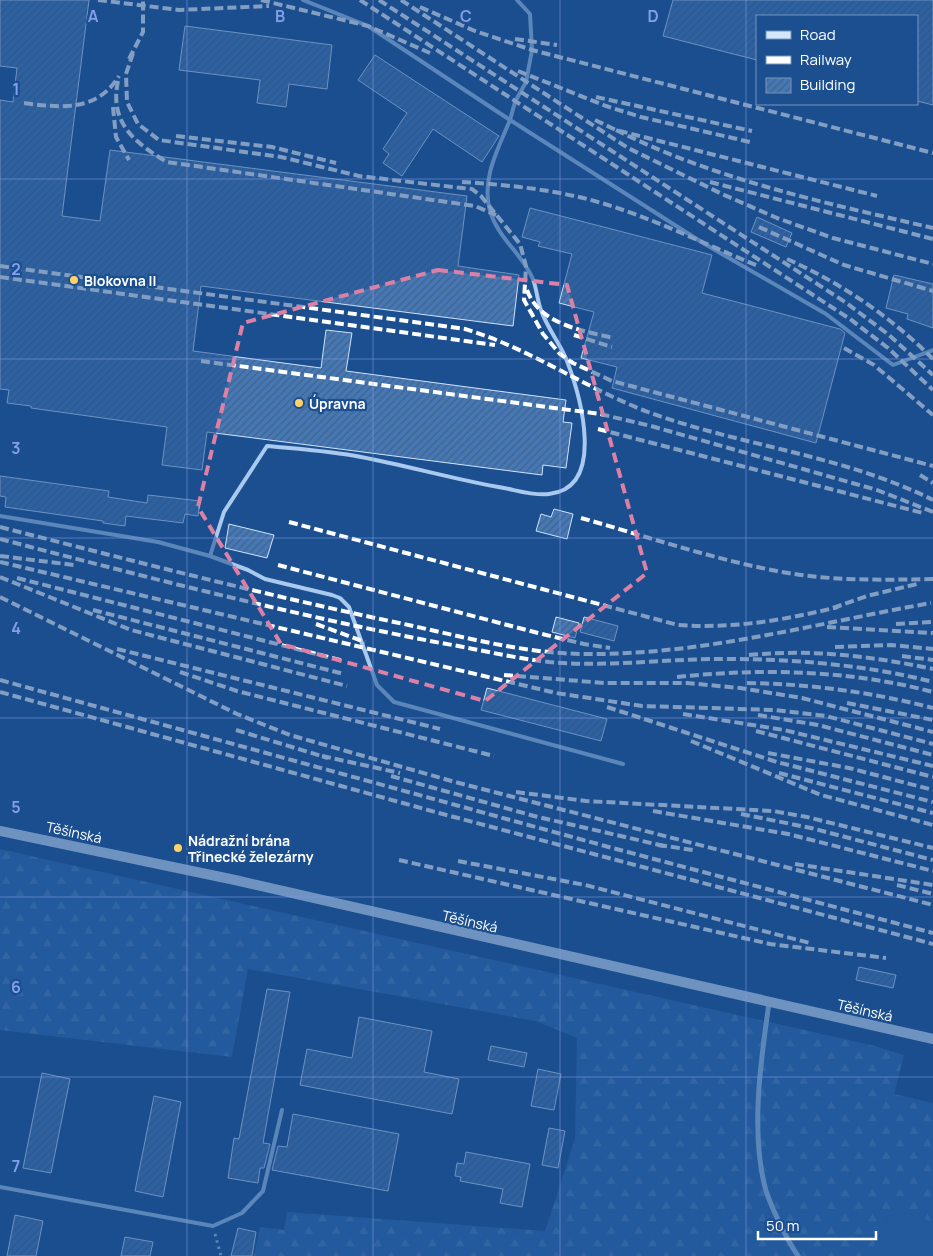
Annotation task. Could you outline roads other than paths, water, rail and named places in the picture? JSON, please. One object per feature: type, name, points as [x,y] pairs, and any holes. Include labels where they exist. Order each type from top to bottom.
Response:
[{"type":"main road","name":"Těšínská","points":[[0,831],[235,880],[933,1039]]},
{"type":"street","points":[[769,1003],[763,1048],[758,1142],[764,1184],[798,1256]]},
{"type":"lane","points":[[303,0],[368,26],[510,120],[703,243],[826,314],[893,365],[933,350]]},
{"type":"lane","points":[[210,556],[224,512],[267,446],[360,457],[458,480],[534,493],[559,492],[576,480],[582,470],[584,458],[582,411],[573,377],[541,311],[533,279],[526,266],[503,238],[490,212],[488,184],[490,172],[515,102],[526,82],[532,50],[530,14],[517,0]]},
{"type":"lane","points":[[0,516],[158,542],[210,556],[248,570],[265,579],[332,595],[346,603],[352,613],[377,685],[394,702],[623,764]]},
{"type":"lane","points":[[0,1187],[213,1226],[242,1213],[262,1191],[282,1110]]},
{"type":"railway","points":[[98,0],[179,10],[269,6]]},
{"type":"railway","points":[[129,59],[143,32],[143,0]]},
{"type":"railway","points":[[261,0],[368,26],[430,53]]},
{"type":"railway","points":[[360,0],[850,319],[888,348],[933,390]]},
{"type":"railway","points":[[379,0],[845,302],[889,335],[933,375]]},
{"type":"railway","points":[[401,0],[628,148],[722,194],[777,218],[833,238],[933,264]]},
{"type":"railway","points":[[420,7],[475,31],[532,50],[933,153]]},
{"type":"railway","points":[[515,39],[557,45]]},
{"type":"railway","points":[[133,53],[126,74],[127,102],[138,124],[159,140],[281,157],[359,176],[472,189],[481,196],[520,244],[526,266],[524,300],[543,334],[560,354],[573,363],[612,381],[933,466]]},
{"type":"railway","points":[[518,71],[606,106],[641,117],[750,142]]},
{"type":"railway","points":[[24,103],[65,106],[89,102],[110,88],[119,76]]},
{"type":"railway","points":[[118,81],[117,109],[127,130],[135,139],[167,162],[475,206],[496,215]]},
{"type":"railway","points":[[596,97],[752,131]]},
{"type":"railway","points":[[113,107],[116,137],[129,160]]},
{"type":"railway","points":[[595,120],[616,130],[877,196]]},
{"type":"railway","points":[[616,130],[654,148],[732,176],[812,199],[933,228]]},
{"type":"railway","points":[[176,136],[272,147],[336,163]]},
{"type":"railway","points":[[462,182],[534,189],[588,199],[663,225],[758,266]]},
{"type":"railway","points":[[710,182],[933,239]]},
{"type":"railway","points":[[759,227],[844,265],[933,291]]},
{"type":"railway","points":[[787,259],[846,290],[883,315],[933,359]]},
{"type":"railway","points":[[0,266],[465,329],[512,347],[602,392],[648,412],[683,424],[864,472],[933,500]]},
{"type":"railway","points":[[0,277],[495,345]]},
{"type":"railway","points":[[527,290],[533,302],[541,311],[552,318],[576,329],[614,338]]},
{"type":"railway","points":[[574,335],[612,347]]},
{"type":"railway","points":[[844,348],[874,365],[933,415]]},
{"type":"railway","points":[[201,361],[600,414],[651,426],[877,490],[933,512]]},
{"type":"railway","points":[[598,429],[923,513]]},
{"type":"railway","points":[[920,475],[933,483]]},
{"type":"railway","points":[[581,518],[710,555],[788,573],[842,579],[933,579]]},
{"type":"railway","points":[[289,522],[678,625],[719,626],[759,622],[838,607]]},
{"type":"railway","points":[[0,527],[299,601],[516,648],[563,653],[630,653],[717,644],[931,603]]},
{"type":"railway","points":[[0,539],[274,608],[508,656],[549,662],[589,664],[711,659],[794,661],[879,671],[933,682]]},
{"type":"railway","points":[[0,556],[74,565]]},
{"type":"railway","points":[[0,562],[556,693],[642,706],[775,710],[826,716],[933,744]]},
{"type":"railway","points":[[278,565],[538,633],[610,648]]},
{"type":"railway","points":[[0,577],[131,630],[347,686]]},
{"type":"railway","points":[[17,578],[344,661]]},
{"type":"railway","points":[[833,608],[867,596],[917,584]]},
{"type":"railway","points":[[0,597],[237,714],[290,735],[455,782],[933,905]]},
{"type":"railway","points":[[93,610],[344,674]]},
{"type":"railway","points":[[896,624],[933,622]]},
{"type":"railway","points":[[316,624],[365,642]]},
{"type":"railway","points":[[827,627],[933,633]]},
{"type":"railway","points":[[835,647],[891,645],[933,649]]},
{"type":"railway","points":[[117,649],[440,729]]},
{"type":"railway","points":[[749,655],[819,653],[887,660],[933,669]]},
{"type":"railway","points":[[902,656],[933,660]]},
{"type":"railway","points":[[180,672],[237,691],[494,756]]},
{"type":"railway","points":[[677,677],[741,672],[806,673],[870,679],[933,692]]},
{"type":"railway","points":[[504,675],[605,683],[687,683],[740,688],[802,698],[933,732]]},
{"type":"railway","points":[[0,680],[605,846],[933,933]]},
{"type":"railway","points":[[747,683],[841,690],[887,697],[933,708]]},
{"type":"railway","points":[[0,692],[439,813],[933,944]]},
{"type":"railway","points":[[847,703],[933,720]]},
{"type":"railway","points":[[607,707],[777,762],[933,802]]},
{"type":"railway","points":[[683,714],[784,730],[933,766]]},
{"type":"railway","points":[[758,715],[818,725],[933,755]]},
{"type":"railway","points":[[236,730],[328,758]]},
{"type":"railway","points":[[756,731],[933,777]]},
{"type":"railway","points":[[691,741],[821,795],[933,825]]},
{"type":"railway","points":[[768,753],[849,768],[933,790]]},
{"type":"railway","points":[[322,756],[400,773]]},
{"type":"railway","points":[[779,773],[933,813]]},
{"type":"railway","points":[[391,776],[534,816],[664,846]]},
{"type":"railway","points":[[516,792],[586,801],[773,811],[807,817],[933,848]]},
{"type":"railway","points":[[653,811],[788,834],[933,871]]},
{"type":"railway","points":[[741,814],[811,828],[933,860]]},
{"type":"railway","points":[[658,845],[693,850]]},
{"type":"railway","points":[[399,860],[770,944],[886,958]]},
{"type":"railway","points":[[458,861],[585,885],[810,943]]},
{"type":"railway","points":[[795,864],[933,885]]},
{"type":"railway","points":[[897,885],[933,894]]},
{"type":"place","name":"Blokovna II","points":[[74,280]]},
{"type":"place","name":"Úpravna","points":[[299,403]]},
{"type":"place","name":"Nádražní brána Třinecké železárny","points":[[178,848]]}]
